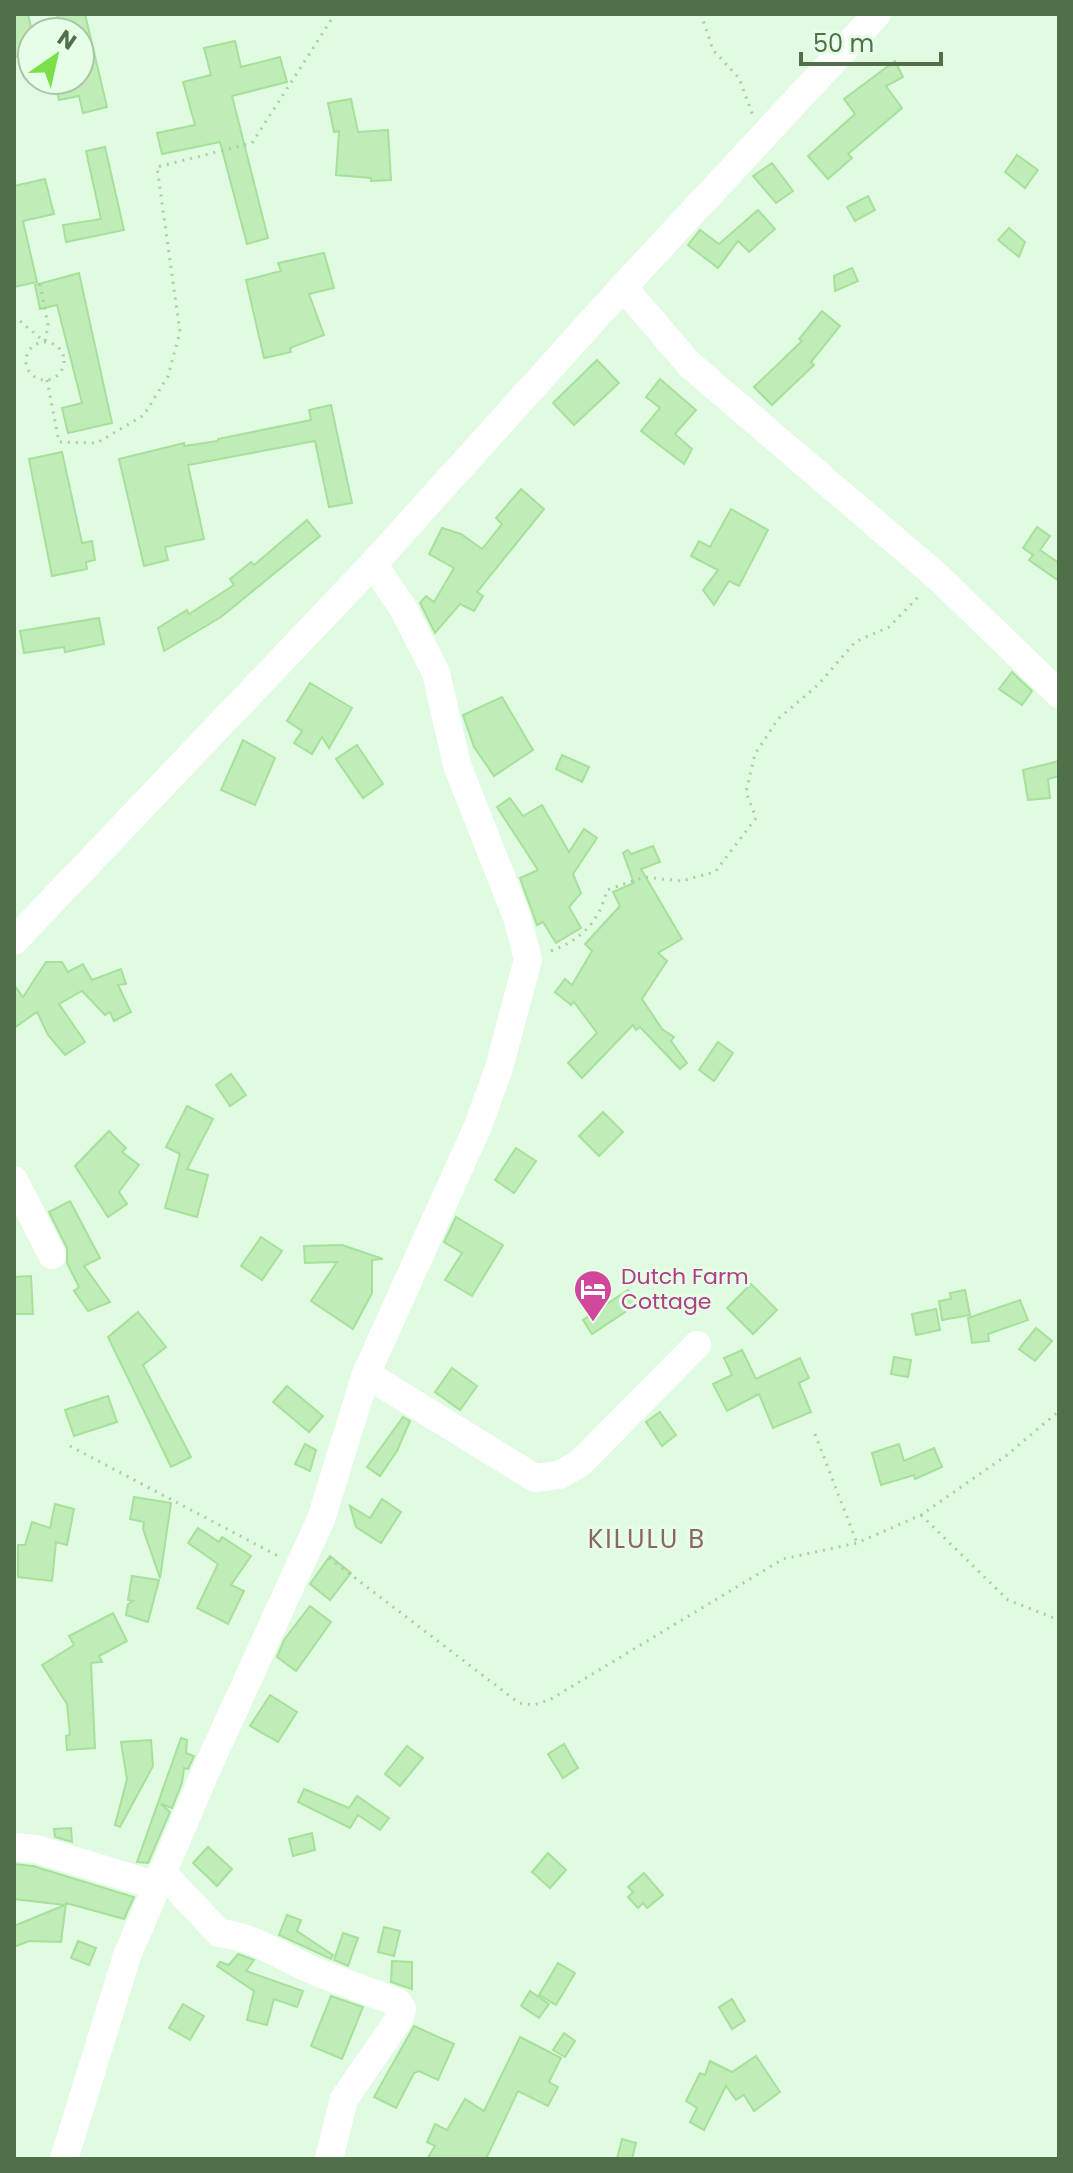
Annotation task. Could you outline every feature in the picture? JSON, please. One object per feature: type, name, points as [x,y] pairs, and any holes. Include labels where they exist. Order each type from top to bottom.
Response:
[{"type":"street","points":[[14,941],[373,564],[623,287],[877,14]]},
{"type":"street","points":[[623,287],[690,365],[938,577],[1059,694]]},
{"type":"street","points":[[64,2159],[127,1956],[321,1519],[366,1374],[478,1126],[499,1068],[528,959],[517,917],[457,765],[436,673],[403,608],[373,564]]},
{"type":"street","points":[[14,1180],[52,1255]]},
{"type":"street","points":[[366,1374],[535,1478],[559,1475],[579,1464],[697,1345]]},
{"type":"street","points":[[14,1847],[36,1849],[160,1879],[219,1933],[246,1936],[263,1948],[309,1969],[397,2002],[402,2009],[399,2019],[344,2099],[329,2159]]},
{"type":"path","points":[[47,380],[59,442],[97,443],[144,415],[168,376],[180,332],[157,167],[252,143],[335,14]]},
{"type":"path","points":[[701,14],[713,50],[739,78],[757,126],[765,134]]},
{"type":"path","points":[[40,284],[48,325],[45,342]]},
{"type":"path","points":[[14,316],[45,342],[61,350],[64,363],[59,375],[47,380],[31,373],[26,362],[33,346],[45,342]]},
{"type":"path","points":[[528,959],[576,942],[602,911],[607,890],[644,877],[681,881],[715,872],[756,818],[746,792],[755,754],[778,719],[818,685],[855,642],[889,627],[938,577]]},
{"type":"path","points":[[70,1446],[305,1555],[519,1703],[534,1705],[551,1699],[783,1559],[857,1543],[921,1515],[1007,1455],[1059,1411]]},
{"type":"path","points":[[815,1434],[857,1543]]},
{"type":"path","points":[[921,1515],[1008,1600],[1059,1620]]},
{"type":"building","points":[[14,14],[28,14],[16,16],[14,57]]},
{"type":"building","points":[[57,14],[85,16],[58,16]]},
{"type":"building","points":[[235,41],[241,67],[280,57],[287,82],[232,96],[268,238],[247,244],[220,142],[162,154],[157,133],[195,125],[183,82],[211,75],[204,48]]},
{"type":"building","points":[[96,60],[107,107],[83,113],[79,96],[96,96]]},
{"type":"building","points":[[895,61],[903,77],[886,86],[902,108],[848,154],[852,158],[828,179],[808,156],[855,114],[844,99]]},
{"type":"building","points":[[58,96],[79,96],[59,100]]},
{"type":"building","points":[[351,99],[358,132],[388,130],[391,180],[371,181],[371,178],[336,175],[339,131],[334,132],[328,103]]},
{"type":"building","points":[[105,147],[124,230],[66,242],[63,225],[101,219],[86,151]]},
{"type":"building","points":[[1017,155],[1038,170],[1025,188],[1005,172]]},
{"type":"building","points":[[772,163],[793,191],[776,203],[753,176]]},
{"type":"building","points":[[45,179],[54,214],[23,221],[37,282],[14,287],[14,186]]},
{"type":"building","points":[[868,196],[875,210],[855,221],[847,207]]},
{"type":"building","points":[[758,210],[775,229],[749,252],[738,241],[718,268],[688,245],[700,230],[719,244]]},
{"type":"building","points":[[1009,228],[1025,242],[1019,257],[998,240]]},
{"type":"building","points":[[324,253],[334,288],[309,294],[324,335],[290,348],[291,352],[264,358],[246,280],[281,271],[278,263]]},
{"type":"building","points":[[852,268],[858,281],[835,291],[834,276]]},
{"type":"building","points":[[79,273],[112,423],[68,433],[62,408],[82,403],[57,305],[40,309],[35,285]]},
{"type":"building","points":[[822,311],[840,326],[811,362],[814,365],[772,405],[754,387],[802,341],[799,339]]},
{"type":"building","points":[[597,360],[619,383],[574,425],[553,403]]},
{"type":"building","points":[[660,379],[696,410],[675,434],[692,449],[684,464],[641,431],[660,408],[646,397]]},
{"type":"building","points":[[331,405],[352,503],[329,507],[315,441],[188,465],[204,539],[165,547],[168,560],[144,566],[119,459],[184,443],[184,446],[218,441],[311,420],[309,410]]},
{"type":"building","points":[[62,452],[82,543],[92,541],[95,560],[86,562],[87,569],[52,576],[29,459]]},
{"type":"building","points":[[521,489],[544,509],[477,592],[483,596],[474,611],[460,604],[435,633],[420,603],[426,596],[434,602],[454,568],[429,554],[442,528],[461,534],[482,549],[502,524],[496,518]]},
{"type":"building","points":[[731,509],[768,530],[739,586],[729,581],[714,605],[703,590],[718,570],[691,556],[699,541],[710,547]]},
{"type":"building","points":[[307,520],[320,536],[221,617],[164,651],[158,628],[187,610],[189,614],[234,585],[230,579],[251,562],[254,565]]},
{"type":"building","points":[[1037,527],[1050,536],[1040,550],[1059,563],[1059,581],[1029,560],[1033,555],[1023,548]]},
{"type":"building","points":[[99,618],[104,644],[65,652],[64,647],[24,653],[20,631]]},
{"type":"building","points":[[1012,672],[1032,691],[1022,705],[999,689]]},
{"type":"building","points":[[310,683],[352,708],[329,748],[322,737],[312,754],[294,743],[302,731],[287,721]]},
{"type":"building","points":[[502,697],[533,750],[494,776],[474,747],[463,715]]},
{"type":"building","points":[[243,740],[275,758],[255,805],[221,790]]},
{"type":"building","points":[[357,745],[383,784],[363,798],[336,759]]},
{"type":"building","points":[[562,755],[589,767],[582,782],[556,769]]},
{"type":"building","points":[[1059,761],[1059,776],[1048,779],[1050,798],[1028,800],[1023,770]]},
{"type":"building","points":[[510,798],[523,816],[542,805],[569,852],[584,829],[597,838],[573,874],[581,893],[569,907],[581,928],[556,943],[543,922],[537,925],[520,878],[538,870],[497,807]]},
{"type":"building","points":[[653,846],[660,862],[641,869],[682,939],[658,953],[667,961],[642,999],[662,1029],[674,1037],[671,1041],[687,1063],[680,1069],[640,1027],[636,1030],[633,1025],[582,1078],[568,1063],[597,1033],[574,1002],[571,1005],[555,992],[565,979],[572,985],[592,951],[585,944],[620,906],[613,892],[634,883],[623,853],[628,850],[631,854]]},
{"type":"building","points":[[46,962],[62,962],[68,972],[83,964],[92,980],[121,969],[126,984],[118,985],[131,1012],[114,1021],[110,1012],[105,1015],[82,991],[59,1004],[85,1042],[65,1055],[48,1035],[37,1012],[14,1028],[14,985],[23,997]]},
{"type":"building","points":[[718,1042],[733,1053],[714,1081],[699,1070]]},
{"type":"building","points":[[231,1074],[246,1095],[230,1106],[216,1085]]},
{"type":"building","points":[[187,1106],[213,1119],[187,1169],[208,1175],[197,1217],[165,1208],[180,1154],[166,1147]]},
{"type":"building","points":[[603,1112],[623,1132],[599,1156],[579,1136]]},
{"type":"building","points":[[109,1131],[126,1148],[122,1152],[139,1165],[119,1192],[127,1204],[108,1217],[75,1166]]},
{"type":"building","points":[[516,1148],[536,1161],[514,1193],[495,1180]]},
{"type":"building","points":[[70,1201],[100,1258],[84,1266],[110,1302],[88,1311],[74,1291],[79,1287],[67,1263],[67,1248],[49,1212]]},
{"type":"building","points":[[456,1217],[503,1245],[472,1296],[445,1280],[462,1253],[444,1242]]},
{"type":"building","points":[[261,1237],[282,1251],[262,1280],[241,1266]]},
{"type":"building","points":[[342,1245],[383,1259],[372,1260],[372,1293],[353,1329],[311,1301],[337,1262],[305,1263],[304,1246]]},
{"type":"building","points":[[31,1276],[33,1314],[14,1314],[14,1277]]},
{"type":"building","points":[[751,1284],[777,1310],[753,1334],[727,1308]]},
{"type":"building","points":[[628,1290],[637,1304],[592,1334],[583,1320]]},
{"type":"building","points":[[965,1290],[970,1315],[942,1320],[939,1301],[951,1299],[950,1293]]},
{"type":"building","points":[[1020,1300],[1028,1320],[988,1334],[989,1341],[972,1343],[968,1318]]},
{"type":"building","points":[[936,1309],[940,1330],[916,1335],[912,1314]]},
{"type":"building","points":[[138,1312],[166,1347],[143,1365],[191,1457],[171,1467],[108,1337]]},
{"type":"building","points":[[1036,1328],[1052,1341],[1035,1361],[1019,1349]]},
{"type":"building","points":[[742,1350],[756,1379],[800,1358],[809,1378],[799,1383],[811,1412],[773,1428],[759,1394],[727,1411],[713,1384],[732,1375],[724,1358]]},
{"type":"building","points":[[894,1357],[911,1360],[908,1377],[891,1374]]},
{"type":"building","points":[[452,1368],[477,1386],[460,1410],[435,1392]]},
{"type":"building","points":[[287,1386],[323,1416],[309,1432],[273,1402]]},
{"type":"building","points":[[108,1396],[117,1422],[74,1436],[65,1410]]},
{"type":"building","points":[[660,1412],[676,1435],[662,1446],[646,1422]]},
{"type":"building","points":[[403,1417],[410,1421],[397,1451],[380,1476],[367,1467]]},
{"type":"building","points":[[305,1444],[316,1450],[310,1471],[295,1464]]},
{"type":"building","points":[[899,1444],[904,1461],[934,1448],[942,1467],[915,1479],[914,1475],[881,1485],[872,1453]]},
{"type":"building","points":[[134,1497],[171,1503],[160,1578],[143,1529],[144,1522],[130,1519]]},
{"type":"building","points":[[382,1499],[401,1512],[381,1543],[356,1527],[350,1506],[370,1518]]},
{"type":"building","points":[[55,1504],[74,1509],[67,1545],[56,1542],[52,1581],[18,1577],[18,1545],[25,1545],[32,1522],[50,1528]]},
{"type":"building","points":[[198,1528],[219,1542],[222,1537],[251,1556],[231,1585],[244,1591],[228,1624],[197,1608],[218,1564],[188,1543]]},
{"type":"building","points":[[330,1556],[351,1573],[330,1600],[310,1584]]},
{"type":"building","points":[[132,1576],[159,1580],[148,1622],[126,1615],[128,1604],[133,1601],[128,1600]]},
{"type":"building","points":[[310,1606],[331,1622],[296,1671],[277,1657],[284,1640]]},
{"type":"building","points":[[113,1613],[127,1641],[99,1656],[102,1662],[91,1663],[95,1748],[67,1750],[66,1736],[70,1735],[67,1704],[42,1665],[74,1645],[69,1636]]},
{"type":"building","points":[[270,1695],[297,1712],[278,1742],[250,1726]]},
{"type":"building","points":[[181,1738],[187,1740],[186,1753],[194,1756],[188,1769],[184,1768],[172,1808],[161,1804],[170,1812],[148,1863],[137,1862]]},
{"type":"building","points":[[151,1740],[153,1766],[120,1827],[115,1825],[127,1779],[121,1742]]},
{"type":"building","points":[[564,1744],[578,1768],[563,1778],[548,1754]]},
{"type":"building","points":[[407,1746],[423,1758],[400,1786],[385,1774]]},
{"type":"building","points":[[304,1789],[349,1808],[357,1796],[389,1818],[380,1830],[358,1815],[350,1828],[298,1802]]},
{"type":"building","points":[[71,1828],[72,1842],[55,1837],[54,1829]]},
{"type":"building","points":[[312,1833],[315,1850],[293,1856],[289,1839]]},
{"type":"building","points":[[208,1847],[232,1869],[217,1886],[193,1863]]},
{"type":"building","points":[[548,1853],[566,1870],[550,1888],[532,1872]]},
{"type":"building","points":[[14,1864],[33,1866],[134,1897],[124,1919],[66,1903],[61,1942],[29,1941],[14,1947],[14,1926],[65,1905],[14,1899]]},
{"type":"building","points":[[644,1873],[663,1895],[647,1908],[643,1903],[638,1908],[628,1897],[633,1892],[628,1887]]},
{"type":"building","points":[[287,1915],[301,1920],[297,1931],[333,1955],[331,1959],[279,1935]]},
{"type":"building","points":[[384,1927],[400,1931],[394,1956],[378,1952]]},
{"type":"building","points":[[343,1933],[358,1938],[348,1966],[334,1960]]},
{"type":"building","points":[[78,1941],[96,1948],[89,1965],[71,1958]]},
{"type":"building","points":[[238,1954],[254,1960],[246,1971],[303,1991],[297,2007],[274,1999],[267,2025],[247,2020],[254,1991],[217,1966],[220,1962],[229,1965]]},
{"type":"building","points":[[392,1961],[412,1962],[412,1989],[391,1982]]},
{"type":"building","points":[[558,1963],[575,1973],[556,2005],[539,1995]]},
{"type":"building","points":[[530,1991],[549,2004],[539,2018],[521,2006]]},
{"type":"building","points":[[331,1996],[363,2007],[342,2059],[311,2046]]},
{"type":"building","points":[[732,1999],[745,2021],[732,2029],[719,2007]]},
{"type":"building","points":[[183,2004],[204,2016],[190,2040],[169,2028]]},
{"type":"building","points":[[414,2026],[454,2044],[438,2080],[419,2071],[414,2073],[396,2108],[374,2097]]},
{"type":"building","points":[[564,2033],[575,2041],[565,2057],[553,2050]]},
{"type":"building","points":[[520,2037],[561,2058],[549,2082],[558,2087],[548,2106],[518,2091],[486,2159],[427,2159],[435,2146],[427,2142],[435,2124],[447,2130],[465,2099],[484,2111]]},
{"type":"building","points":[[756,2056],[780,2092],[754,2111],[744,2095],[736,2100],[726,2086],[704,2130],[690,2122],[697,2108],[686,2101],[700,2073],[705,2075],[710,2061],[732,2072]]},
{"type":"building","points":[[622,2139],[636,2143],[632,2159],[617,2159]]},
{"type":"place","name":"Dutch Farm Cottage","points":[[593,1323]]},
{"type":"district","name":"KILULU B","points":[[647,1539]]}]
